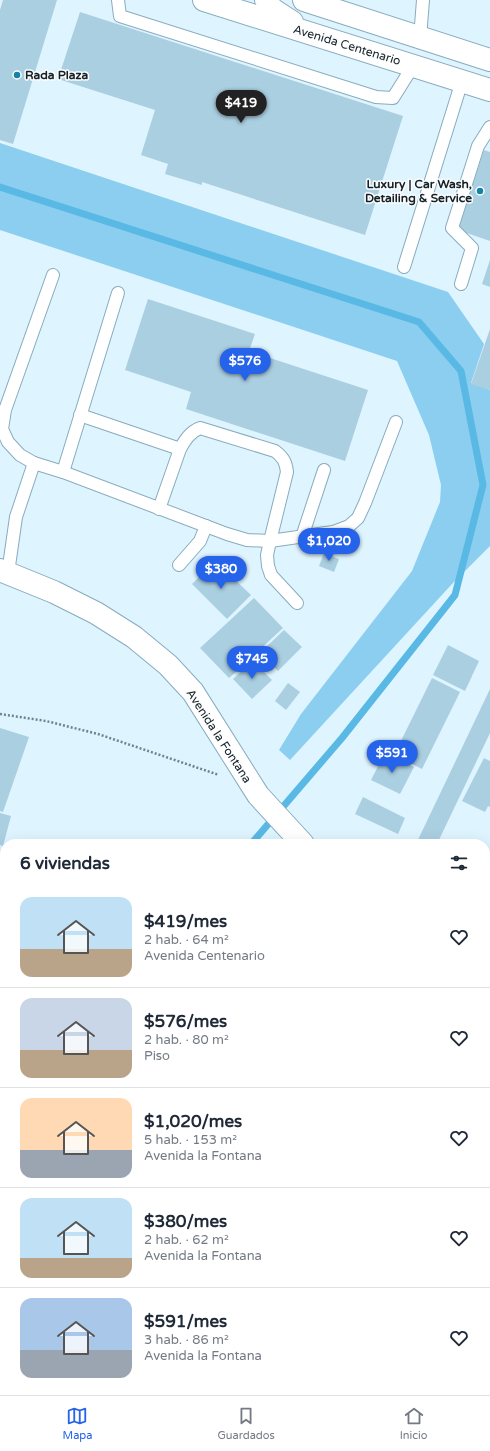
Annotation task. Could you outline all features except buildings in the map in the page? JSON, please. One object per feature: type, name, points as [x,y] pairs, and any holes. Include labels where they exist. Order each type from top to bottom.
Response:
[{"type":"main road","name":"Avenida Centenario","points":[[204,0],[490,90]]},
{"type":"main road","points":[[266,0],[272,9],[310,34]]},
{"type":"main road","points":[[317,2],[420,38],[490,60]]},
{"type":"main road","name":"Avenida la Fontana","points":[[4,571],[54,592],[96,613],[134,637],[168,665],[193,692],[256,792],[298,839]]},
{"type":"lane","points":[[118,0],[120,16],[376,97],[393,98],[413,66]]},
{"type":"lane","points":[[420,38],[423,0]]},
{"type":"lane","points":[[404,267],[462,81]]},
{"type":"lane","points":[[461,284],[472,248],[452,228],[478,146],[490,127]]},
{"type":"lane","points":[[53,275],[5,410],[2,429],[8,442],[20,456],[34,463],[63,472],[159,509],[247,540],[270,541],[333,532],[349,526],[358,518],[396,422]]},
{"type":"lane","points":[[63,472],[118,293]]},
{"type":"lane","points":[[80,415],[180,449]]},
{"type":"lane","points":[[159,509],[180,449],[185,440],[194,430],[200,428],[275,451],[282,457],[287,465],[287,472],[267,555],[268,566],[271,575],[297,603]]},
{"type":"lane","points":[[4,571],[16,517],[34,463]]},
{"type":"lane","points":[[302,537],[324,470]]},
{"type":"lane","points":[[179,565],[200,541],[206,526]]},
{"type":"path","points":[[0,714],[46,720],[98,734],[204,768],[256,792]]},
{"type":"shaded area","points":[[0,143],[448,292],[484,344],[471,383],[490,390],[490,546],[452,584],[290,760],[279,750],[301,714],[412,571],[440,502],[441,485],[429,435],[397,361],[0,230]]},
{"type":"waterway","points":[[0,187],[419,322],[461,371],[483,485],[455,595],[342,738],[255,839]]},
{"type":"place","name":"Rada Plaza","points":[[17,75]]},
{"type":"place","name":"Luxury | Car Wash, Detailing & Service","points":[[480,191]]}]
